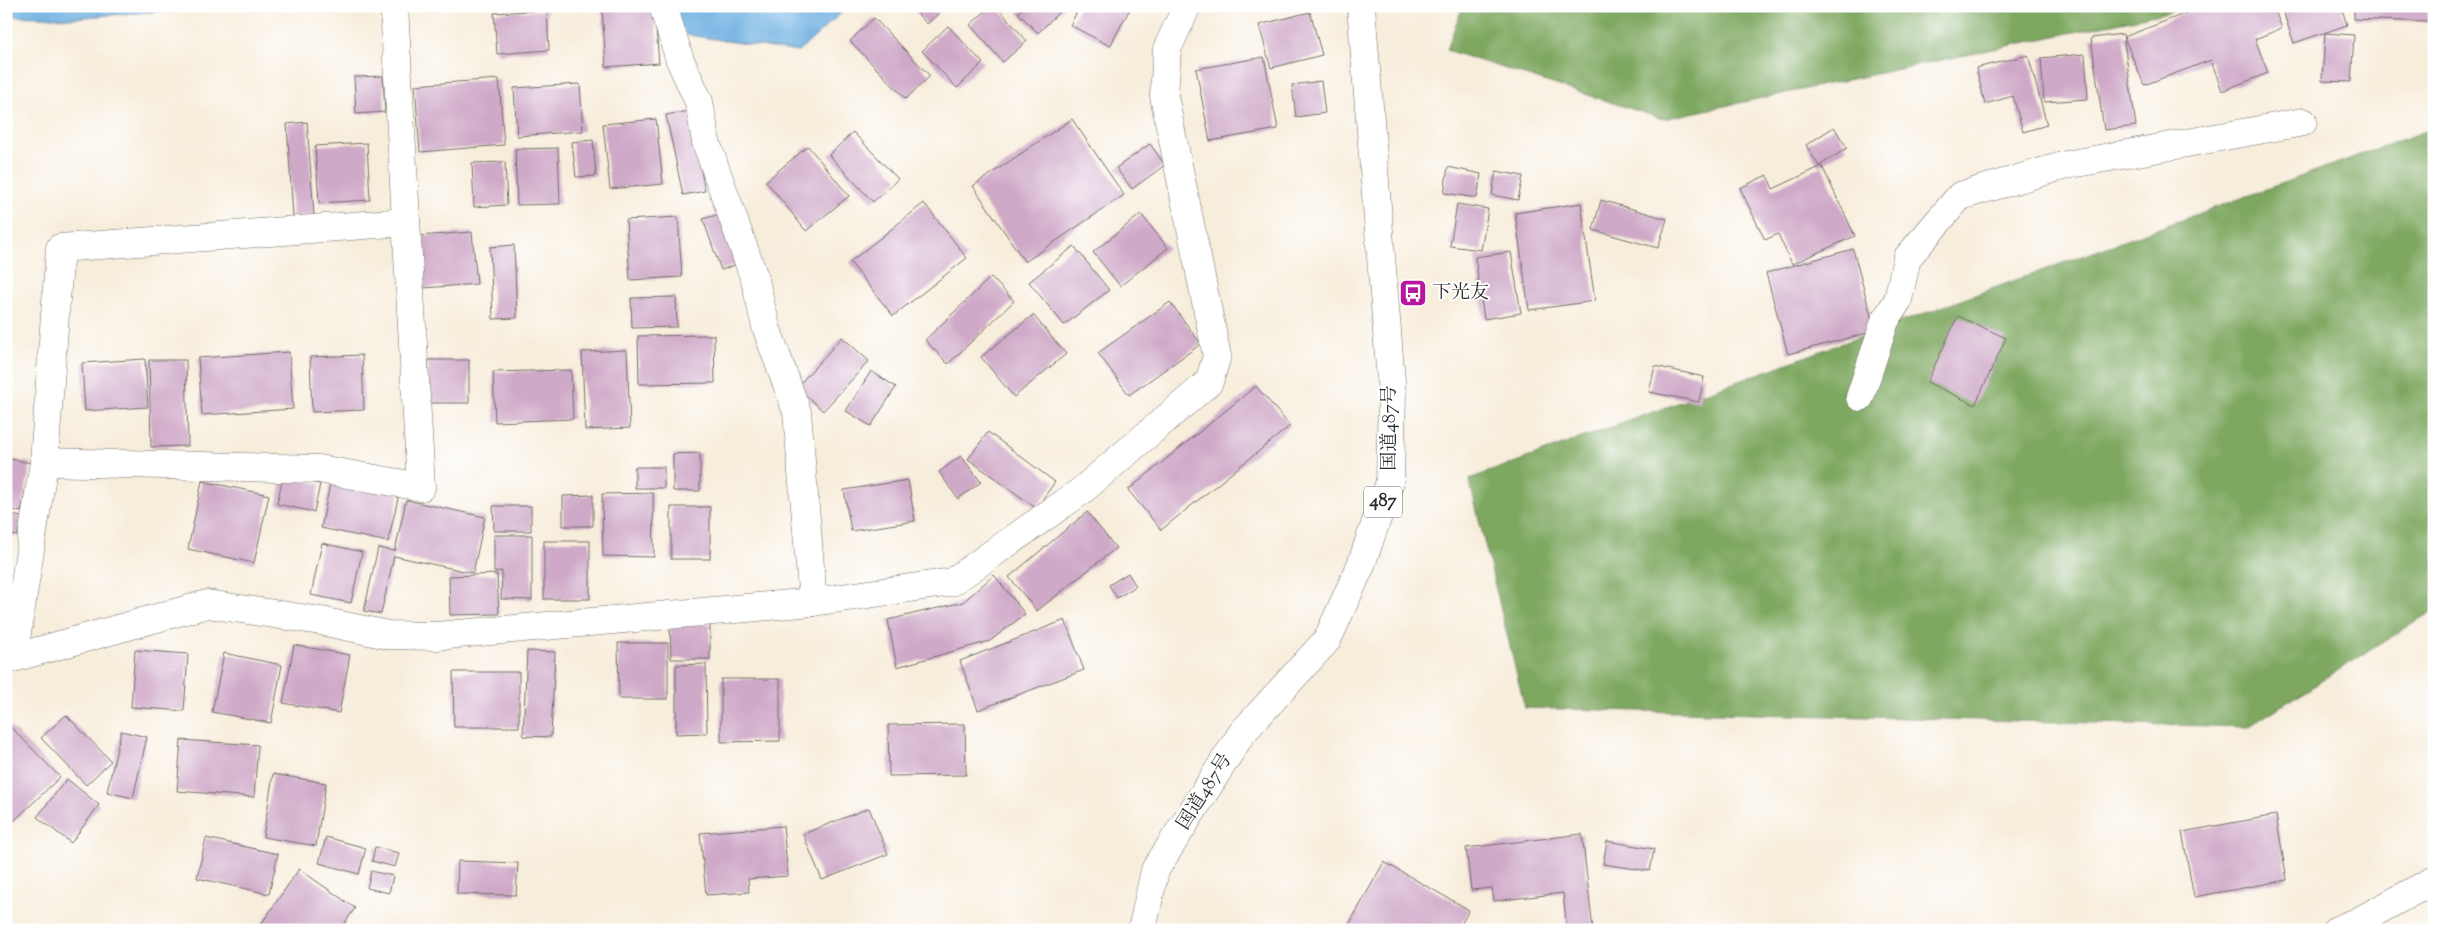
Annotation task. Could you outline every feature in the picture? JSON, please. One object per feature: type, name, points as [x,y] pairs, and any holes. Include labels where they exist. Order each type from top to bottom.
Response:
[{"type":"main road","points":[[44,462],[319,469],[421,487],[394,6]]},
{"type":"main road","points":[[663,6],[680,60],[699,102],[706,142],[755,280],[766,327],[797,412],[813,602]]},
{"type":"main road","points":[[405,222],[60,248],[44,462],[10,659],[207,604],[321,621],[388,635],[436,636],[813,602],[952,582],[1080,492],[1209,382],[1217,356],[1164,96],[1167,49],[1187,6]]},
{"type":"main road","name":"国道487号","points":[[1142,930],[1155,870],[1242,733],[1327,640],[1361,565],[1390,481],[1392,394],[1360,6]]},
{"type":"main road","points":[[1860,397],[1886,321],[1898,300],[1907,258],[1960,196],[2066,165],[2303,122]]},
{"type":"main road","points":[[2337,930],[2357,922],[2434,880]]},
{"type":"green space","points":[[1463,6],[2197,6],[1663,119],[1446,50]]},
{"type":"green space","points":[[2434,128],[2434,610],[2248,727],[1525,708],[1469,479]]},
{"type":"water","points":[[6,6],[229,6],[73,18],[6,16]]},
{"type":"water","points":[[673,6],[849,6],[798,52],[682,34]]},
{"type":"building","points":[[654,6],[659,63],[606,67],[602,9]]},
{"type":"building","points":[[910,6],[935,6],[940,12],[927,24]]},
{"type":"building","points":[[991,6],[996,6],[1027,41],[1003,62],[970,25]]},
{"type":"building","points":[[1025,6],[1065,6],[1038,33],[1018,13]]},
{"type":"building","points":[[1080,6],[1124,6],[1130,9],[1110,46],[1070,25]]},
{"type":"building","points":[[2205,6],[2273,6],[2282,28],[2255,39],[2268,73],[2222,91],[2211,60],[2144,85],[2124,37]]},
{"type":"building","points":[[2281,6],[2341,6],[2347,25],[2294,43]]},
{"type":"building","points":[[2354,6],[2428,6],[2427,22],[2354,19]]},
{"type":"building","points":[[547,10],[549,50],[497,54],[494,13]]},
{"type":"building","points":[[1310,12],[1322,55],[1271,68],[1259,25]]},
{"type":"building","points":[[874,18],[930,76],[906,99],[850,41]]},
{"type":"building","points":[[948,26],[983,63],[957,88],[922,51]]},
{"type":"building","points":[[2325,33],[2354,35],[2351,82],[2322,81]]},
{"type":"building","points":[[2123,34],[2136,126],[2104,130],[2091,38]]},
{"type":"building","points":[[2085,54],[2088,99],[2044,102],[2041,58]]},
{"type":"building","points":[[2028,55],[2047,125],[2023,132],[2013,96],[1985,104],[1976,68]]},
{"type":"building","points":[[1264,57],[1278,129],[1210,141],[1196,69]]},
{"type":"building","points":[[383,76],[385,112],[356,114],[354,77]]},
{"type":"building","points":[[499,79],[504,145],[420,152],[415,85]]},
{"type":"building","points":[[1321,81],[1325,113],[1296,117],[1292,85]]},
{"type":"building","points":[[580,84],[583,131],[517,136],[514,88]]},
{"type":"building","points":[[689,111],[705,191],[683,195],[666,115]]},
{"type":"building","points":[[656,119],[663,184],[610,189],[603,124]]},
{"type":"building","points":[[1072,119],[1124,195],[1025,262],[973,186]]},
{"type":"building","points":[[307,122],[314,215],[293,217],[287,124]]},
{"type":"building","points":[[1834,127],[1847,148],[1819,166],[1806,145]]},
{"type":"building","points":[[853,132],[898,179],[873,202],[829,155]]},
{"type":"building","points":[[593,140],[596,176],[576,177],[572,142]]},
{"type":"building","points":[[367,143],[370,200],[319,203],[315,146]]},
{"type":"building","points":[[1150,144],[1165,165],[1132,189],[1116,168]]},
{"type":"building","points":[[808,146],[849,196],[806,231],[766,181]]},
{"type":"building","points":[[558,148],[560,204],[517,205],[515,149]]},
{"type":"building","points":[[505,162],[507,205],[474,207],[472,163]]},
{"type":"building","points":[[1822,166],[1855,236],[1792,264],[1778,234],[1765,240],[1740,188],[1767,175],[1773,189]]},
{"type":"building","points":[[1448,167],[1481,174],[1477,198],[1444,193]]},
{"type":"building","points":[[1496,171],[1523,176],[1518,200],[1492,195]]},
{"type":"building","points":[[1601,200],[1667,219],[1658,248],[1593,230]]},
{"type":"building","points":[[924,203],[967,258],[893,316],[850,262]]},
{"type":"building","points":[[1581,203],[1595,301],[1529,310],[1515,213]]},
{"type":"building","points":[[1457,204],[1488,209],[1481,250],[1450,246]]},
{"type":"building","points":[[723,213],[740,263],[721,270],[703,219]]},
{"type":"building","points":[[1141,214],[1168,248],[1120,286],[1093,252]]},
{"type":"building","points":[[678,217],[682,277],[630,280],[626,220]]},
{"type":"building","points":[[472,232],[477,284],[423,288],[419,236]]},
{"type":"building","points":[[514,245],[517,318],[493,319],[490,247]]},
{"type":"building","points":[[1074,246],[1109,290],[1064,325],[1029,282]]},
{"type":"building","points":[[1853,249],[1875,331],[1788,354],[1766,273]]},
{"type":"building","points":[[1511,252],[1521,313],[1484,319],[1475,257]]},
{"type":"building","points":[[991,277],[1014,301],[948,364],[925,340]]},
{"type":"building","points":[[676,297],[677,327],[632,328],[631,298]]},
{"type":"building","points":[[1170,302],[1201,344],[1129,395],[1098,353]]},
{"type":"building","points":[[1033,315],[1066,354],[1014,397],[981,357]]},
{"type":"building","points":[[1958,316],[2006,338],[1975,405],[1927,382]]},
{"type":"building","points":[[714,335],[715,383],[639,384],[638,336]]},
{"type":"building","points":[[842,337],[869,361],[823,411],[797,387]]},
{"type":"building","points":[[627,350],[630,428],[585,430],[582,352]]},
{"type":"building","points":[[289,352],[293,409],[202,415],[198,358]]},
{"type":"building","points":[[362,355],[364,410],[312,412],[310,357]]},
{"type":"building","points":[[145,359],[148,407],[85,411],[82,363]]},
{"type":"building","points":[[149,360],[186,360],[188,446],[151,447]]},
{"type":"building","points":[[428,360],[469,360],[469,403],[428,403]]},
{"type":"building","points":[[1655,366],[1704,377],[1699,402],[1649,392]]},
{"type":"building","points":[[571,370],[573,419],[495,422],[493,372]]},
{"type":"building","points":[[871,371],[896,387],[871,426],[846,411]]},
{"type":"building","points":[[1256,386],[1290,426],[1161,530],[1128,490]]},
{"type":"building","points":[[988,432],[1055,482],[1036,508],[968,459]]},
{"type":"building","points":[[700,453],[700,491],[673,491],[673,454]]},
{"type":"building","points":[[961,456],[981,482],[958,499],[939,472]]},
{"type":"building","points":[[6,458],[31,463],[21,512],[6,508]]},
{"type":"building","points":[[635,467],[664,467],[664,488],[635,488]]},
{"type":"building","points":[[283,476],[320,484],[314,512],[277,504]]},
{"type":"building","points":[[331,479],[399,494],[388,542],[321,528]]},
{"type":"building","points":[[908,480],[915,521],[851,531],[844,490]]},
{"type":"building","points":[[202,481],[269,495],[254,563],[188,549]]},
{"type":"building","points":[[653,493],[654,557],[603,556],[602,494]]},
{"type":"building","points":[[593,495],[593,526],[563,526],[563,496]]},
{"type":"building","points":[[406,500],[485,517],[473,573],[394,556],[381,614],[364,611],[378,548],[395,551]]},
{"type":"building","points":[[493,506],[531,506],[531,531],[494,531]]},
{"type":"building","points":[[671,507],[710,507],[710,559],[671,559]]},
{"type":"building","points":[[1087,512],[1116,548],[1037,611],[1009,577]]},
{"type":"building","points":[[6,514],[22,517],[17,536],[6,534]]},
{"type":"building","points":[[494,535],[532,535],[532,600],[501,599],[502,571],[494,572]]},
{"type":"building","points":[[544,541],[590,541],[590,599],[544,599]]},
{"type":"building","points":[[322,543],[362,552],[351,603],[311,595]]},
{"type":"building","points":[[1128,573],[1136,586],[1117,598],[1109,585]]},
{"type":"building","points":[[497,574],[499,614],[450,615],[449,576]]},
{"type":"building","points":[[994,575],[1025,614],[990,641],[897,667],[888,620],[963,602]]},
{"type":"building","points":[[1065,620],[1084,670],[978,710],[960,661]]},
{"type":"building","points":[[670,624],[710,624],[710,659],[671,659]]},
{"type":"building","points":[[618,643],[668,643],[668,699],[619,699]]},
{"type":"building","points":[[294,645],[350,655],[339,713],[283,703]]},
{"type":"building","points":[[135,650],[188,654],[184,711],[131,707]]},
{"type":"building","points":[[527,651],[555,652],[551,737],[523,736]]},
{"type":"building","points":[[224,653],[282,665],[271,723],[212,712]]},
{"type":"building","points":[[706,664],[707,733],[676,734],[676,665]]},
{"type":"building","points":[[453,672],[519,672],[519,727],[454,727]]},
{"type":"building","points":[[721,679],[780,679],[780,741],[721,742]]},
{"type":"building","points":[[66,715],[111,761],[86,785],[41,738]]},
{"type":"building","points":[[6,722],[60,777],[12,823],[6,817]]},
{"type":"building","points":[[965,724],[966,775],[889,776],[888,725]]},
{"type":"building","points":[[121,731],[147,737],[133,798],[107,792]]},
{"type":"building","points":[[181,740],[258,745],[254,797],[177,791]]},
{"type":"building","points":[[273,774],[326,783],[316,846],[263,837]]},
{"type":"building","points":[[67,779],[99,805],[71,843],[37,817]]},
{"type":"building","points":[[869,808],[888,854],[822,880],[803,834]]},
{"type":"building","points":[[2276,815],[2287,880],[2194,897],[2182,832]]},
{"type":"building","points":[[783,826],[788,876],[748,879],[749,892],[706,895],[700,833]]},
{"type":"building","points":[[1582,834],[1593,930],[1567,930],[1563,893],[1494,901],[1492,888],[1471,890],[1466,848]]},
{"type":"building","points":[[326,837],[366,848],[359,874],[319,863]]},
{"type":"building","points":[[206,838],[278,854],[269,894],[197,878]]},
{"type":"building","points":[[1607,841],[1654,849],[1650,871],[1603,864]]},
{"type":"building","points":[[375,847],[399,853],[395,867],[372,861]]},
{"type":"building","points":[[458,861],[518,863],[516,895],[457,894]]},
{"type":"building","points":[[1384,862],[1469,910],[1458,930],[1346,930]]},
{"type":"building","points":[[299,869],[355,908],[340,930],[257,930]]},
{"type":"building","points":[[371,871],[393,876],[389,893],[367,888]]},
{"type":"place","name":"下光友","points":[[1413,293]]}]
